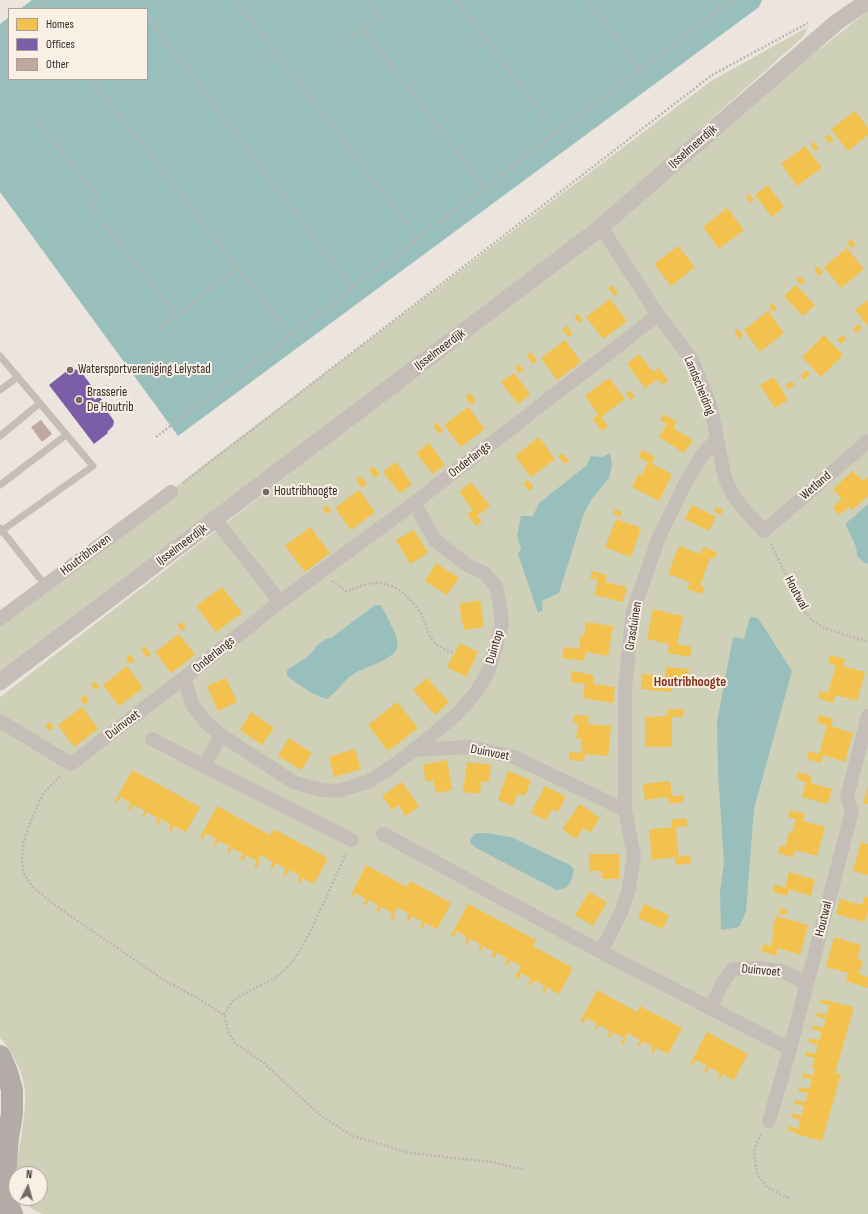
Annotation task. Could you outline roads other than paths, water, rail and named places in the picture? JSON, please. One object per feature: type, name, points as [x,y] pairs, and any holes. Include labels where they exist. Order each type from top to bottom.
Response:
[{"type":"main road","points":[[0,1056],[7,1072],[12,1090],[12,1114],[4,1144],[4,1192],[12,1214]]},
{"type":"street","name":"IJsselmeerdijk","points":[[0,682],[601,228],[837,22],[868,1]]},
{"type":"street","name":"Landscheiding","points":[[601,228],[658,315],[692,360],[711,408],[726,484],[734,497],[764,532]]},
{"type":"street","name":"Onderlangs","points":[[184,678],[280,602],[414,503],[658,315]]},
{"type":"street","name":"Grasduinen","points":[[624,810],[625,688],[633,611],[659,537],[687,480],[702,455],[718,439]]},
{"type":"street","name":"Wetland","points":[[764,532],[868,441]]},
{"type":"street","name":"Houtribhaven","points":[[0,619],[172,492]]},
{"type":"street","name":"Duintop","points":[[414,503],[435,540],[467,565],[484,573],[496,586],[502,624],[489,670],[477,691],[458,714],[414,750]]},
{"type":"street","points":[[216,520],[280,602]]},
{"type":"street","points":[[184,678],[193,706],[206,723],[221,735],[295,783],[322,790],[338,791],[368,782],[414,750]]},
{"type":"street","name":"Duinvoet","points":[[0,721],[72,764],[184,678]]},
{"type":"street","name":"Houtwal","points":[[769,1121],[790,1049],[852,811],[847,798],[868,716]]},
{"type":"street","points":[[204,766],[221,735]]},
{"type":"street","points":[[152,739],[352,840]]},
{"type":"street","name":"Duinvoet","points":[[414,750],[469,748],[514,757],[624,810]]},
{"type":"street","points":[[601,952],[622,910],[630,888],[634,856],[624,810]]},
{"type":"street","points":[[383,834],[601,952],[790,1049]]},
{"type":"street","name":"Duinvoet","points":[[710,1009],[724,982],[733,969],[758,968],[785,972],[807,984]]},
{"type":"lane","points":[[0,356],[93,466],[1,531],[45,585]]},
{"type":"lane","points":[[0,390],[18,377]]},
{"type":"lane","points":[[0,436],[40,403]]},
{"type":"lane","points":[[0,485],[66,434]]},
{"type":"water","points":[[32,0],[762,0],[759,7],[178,436],[0,192],[0,24],[8,18],[8,80],[148,80],[148,8],[21,8]]},
{"type":"water","points":[[610,453],[612,466],[609,478],[592,499],[584,513],[559,593],[542,601],[543,610],[538,613],[518,554],[521,548],[517,536],[521,516],[533,516],[539,503],[586,466],[591,456],[602,457]]},
{"type":"water","points":[[868,504],[868,564],[864,563],[857,556],[856,547],[845,524]]},
{"type":"water","points":[[375,605],[380,605],[382,607],[396,637],[397,648],[390,656],[352,675],[327,699],[312,693],[287,676],[287,670],[307,657],[317,645],[332,637]]},
{"type":"water","points":[[750,617],[758,618],[792,671],[754,809],[746,912],[739,927],[721,930],[720,891],[724,864],[718,773],[717,722],[733,637],[744,639]]},
{"type":"water","points":[[476,833],[511,837],[570,865],[574,869],[570,884],[565,888],[557,890],[476,848],[470,843],[471,838]]},
{"type":"place","name":"Watersportvereniging Lelystad","points":[[70,370]]},
{"type":"place","name":"Brasserie De Houtrib","points":[[79,400]]},
{"type":"place","name":"Houtribhoogte","points":[[266,492]]},
{"type":"district","name":"Houtribhoogte","points":[[690,682]]}]
